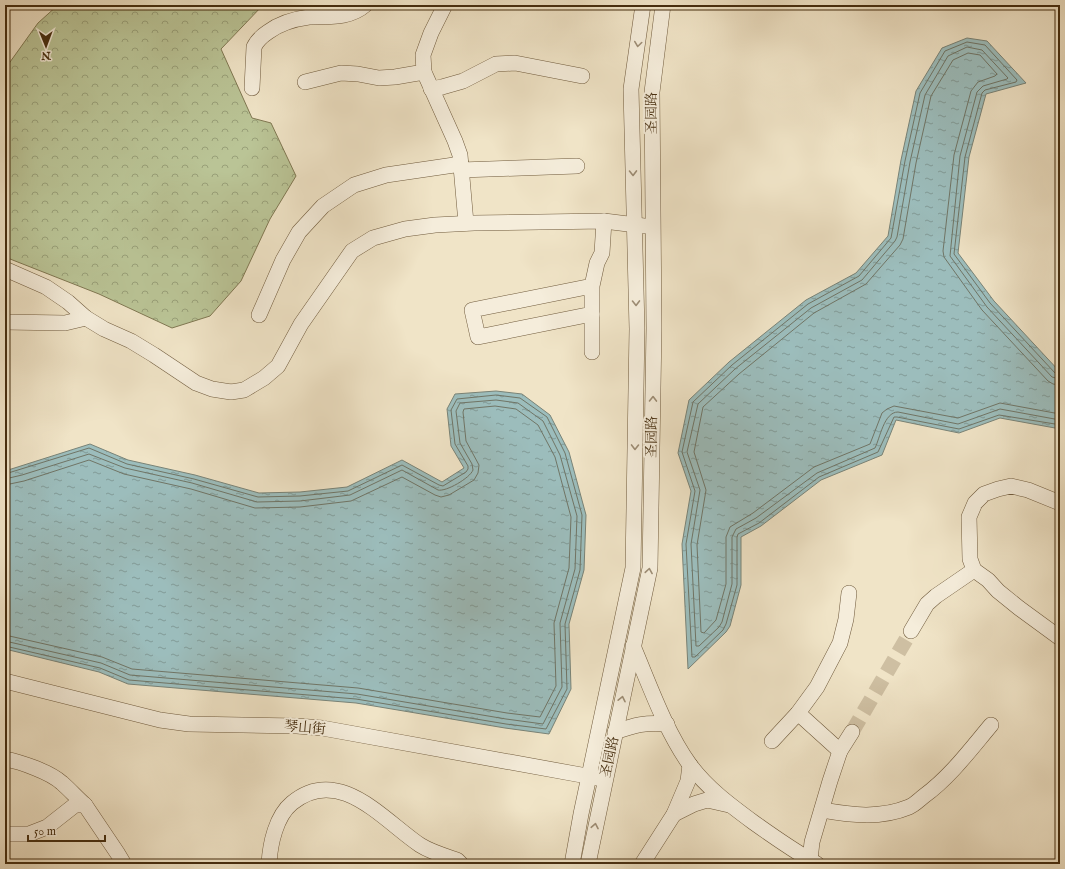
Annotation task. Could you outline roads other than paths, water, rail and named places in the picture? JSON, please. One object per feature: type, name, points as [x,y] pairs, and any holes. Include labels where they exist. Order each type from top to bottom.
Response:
[{"type":"street","points":[[252,88],[254,47],[256,42],[279,24],[309,17],[327,17],[353,13],[365,5]]},
{"type":"street","points":[[445,5],[431,33],[423,55],[424,72],[460,155],[466,223]]},
{"type":"street","name":"圣园路","points":[[572,864],[588,777],[633,568],[637,329],[631,89],[643,5]]},
{"type":"street","name":"圣园路","points":[[588,864],[650,568],[654,328],[652,92],[663,5]]},
{"type":"street","points":[[432,89],[463,81],[496,64],[515,63],[582,76]]},
{"type":"street","points":[[305,82],[341,73],[384,78],[424,72]]},
{"type":"street","points":[[259,316],[283,260],[299,232],[323,206],[354,185],[386,175],[461,167],[577,166]]},
{"type":"street","points":[[592,352],[592,286],[597,263],[602,253],[604,221]]},
{"type":"street","points":[[5,269],[46,287],[68,302],[86,318],[154,355],[196,383],[212,389],[231,392],[244,390],[264,378],[278,366],[302,324],[352,251],[373,238],[405,229],[466,223],[604,221],[653,226]]},
{"type":"street","points":[[592,286],[472,310],[478,337],[592,314]]},
{"type":"street","points":[[5,322],[65,323],[86,318]]},
{"type":"street","points":[[1060,503],[1028,490],[1011,486],[984,494],[975,503],[969,517],[970,559],[974,570],[988,580],[998,591],[1019,608],[1060,638]]},
{"type":"street","points":[[911,631],[927,604],[936,596],[974,570]]},
{"type":"street","points":[[772,741],[798,713],[817,687],[840,643],[846,619],[849,593]]},
{"type":"street","points":[[633,646],[667,724],[690,765],[704,781],[730,805],[786,846],[813,862]]},
{"type":"street","name":"琴山街","points":[[5,681],[160,720],[189,724],[297,726],[322,728],[605,779]]},
{"type":"street","points":[[798,713],[840,751]]},
{"type":"street","points":[[615,732],[639,724],[667,724]]},
{"type":"street","points":[[822,810],[847,814],[876,815],[910,806],[934,789],[955,768],[991,725]]},
{"type":"street","points":[[813,862],[812,842],[840,751],[852,732]]},
{"type":"street","points":[[5,759],[36,769],[61,782],[84,805],[124,864]]},
{"type":"street","points":[[642,864],[674,814],[688,782],[690,765]]},
{"type":"street","points":[[269,864],[272,841],[286,808],[298,798],[309,792],[322,790],[336,791],[350,795],[383,816],[421,846],[457,860],[461,864]]},
{"type":"street","points":[[674,814],[694,804],[708,800],[730,805]]},
{"type":"street","points":[[5,834],[29,834],[47,827],[75,805],[84,805]]},
{"type":"water","points":[[967,38],[987,41],[1026,83],[986,94],[969,157],[958,253],[994,301],[1060,372],[1060,430],[1000,418],[959,433],[896,420],[882,455],[821,480],[761,526],[741,537],[741,585],[730,626],[726,632],[688,669],[682,544],[691,491],[678,453],[689,400],[729,362],[806,300],[856,273],[888,236],[901,160],[916,91],[942,48]]},
{"type":"water","points":[[496,391],[522,394],[550,415],[569,452],[586,515],[584,570],[569,624],[571,689],[549,734],[356,703],[128,684],[99,672],[5,649],[5,471],[90,444],[128,460],[195,475],[259,493],[300,492],[347,487],[402,460],[442,482],[464,468],[451,446],[447,409],[455,394]]},
{"type":"tunnel","points":[[852,732],[911,631]]}]
